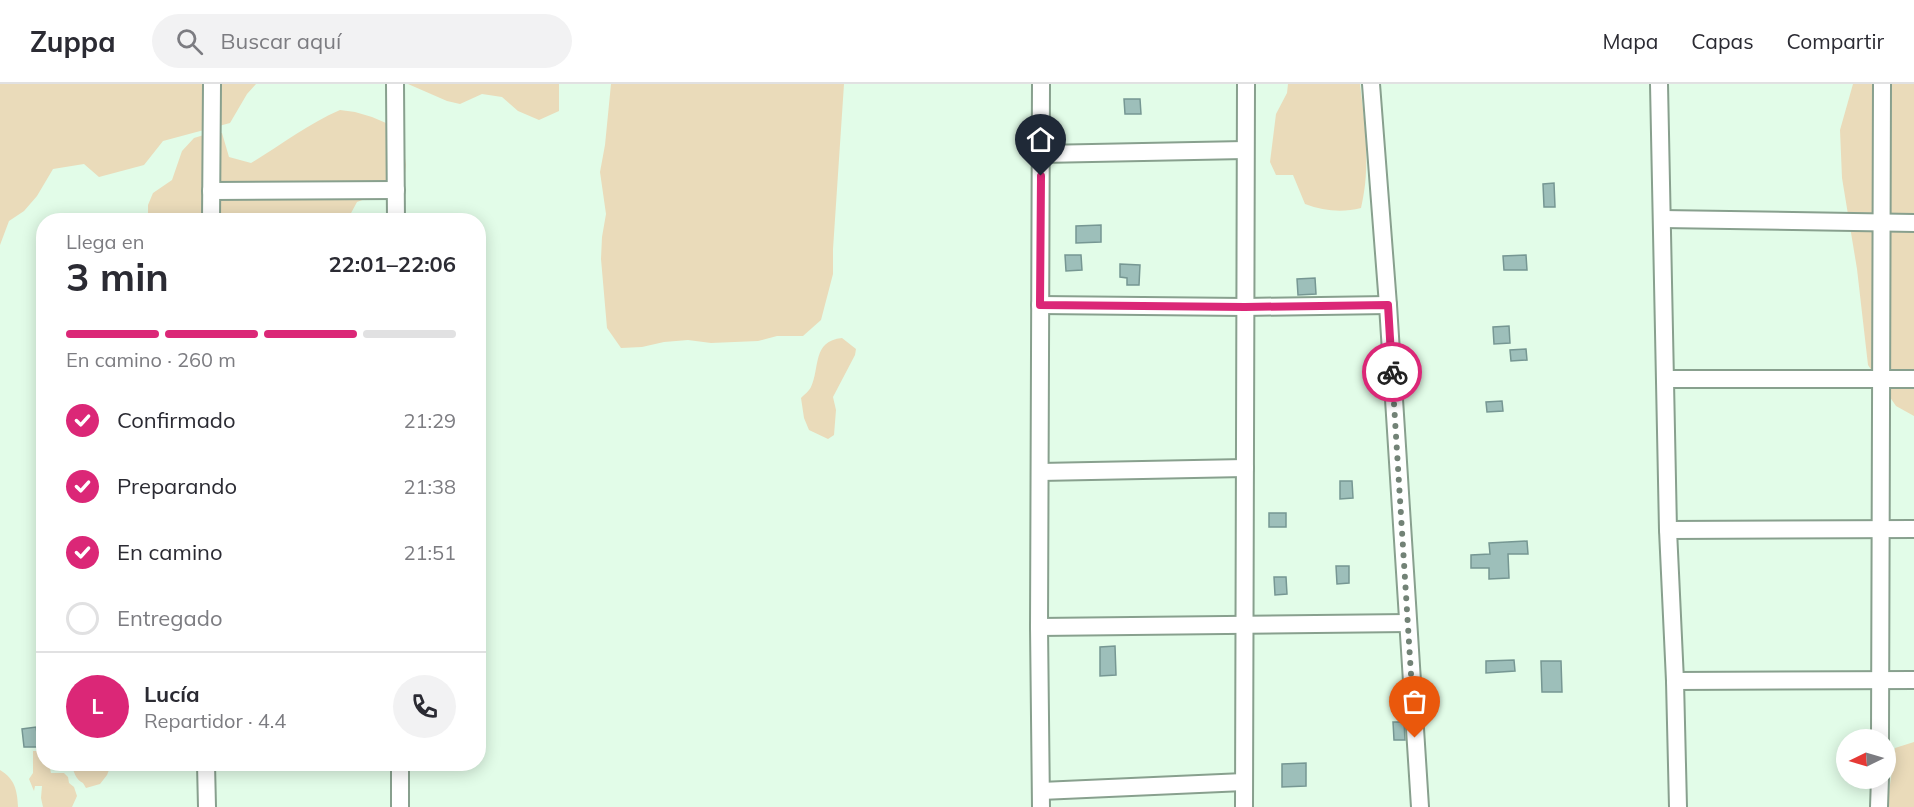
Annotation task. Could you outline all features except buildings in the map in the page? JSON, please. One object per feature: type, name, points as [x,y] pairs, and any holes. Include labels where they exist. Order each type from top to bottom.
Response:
[{"type":"street","points":[[211,213],[212,84]]},
{"type":"street","points":[[395,84],[396,213]]},
{"type":"street","points":[[1041,84],[1039,627],[1041,799],[1244,782]]},
{"type":"street","points":[[1244,807],[1246,84]]},
{"type":"street","points":[[1371,84],[1388,305],[1420,807]]},
{"type":"street","points":[[1659,84],[1668,530],[1678,807]]},
{"type":"street","points":[[1880,729],[1882,84]]},
{"type":"street","points":[[1041,154],[1245,150]]},
{"type":"street","points":[[211,191],[396,190]]},
{"type":"street","points":[[1662,219],[1914,223]]},
{"type":"street","points":[[1040,305],[1245,307],[1388,305]]},
{"type":"street","points":[[1665,379],[1914,379]]},
{"type":"street","points":[[1040,472],[1245,468]]},
{"type":"street","points":[[1668,530],[1914,529]]},
{"type":"street","points":[[1039,627],[1408,622]]},
{"type":"street","points":[[1675,681],[1914,680]]},
{"type":"street","points":[[206,771],[207,807]]},
{"type":"street","points":[[400,771],[400,807]]},
{"type":"street","points":[[1879,807],[1880,789]]},
{"type":"shaded area","points":[[0,84],[256,84],[247,94],[230,123],[163,141],[144,165],[99,177],[84,164],[53,169],[37,196],[24,211],[9,221],[0,245]]},
{"type":"shaded area","points":[[408,84],[559,84],[559,111],[539,120],[518,111],[502,97],[482,94],[460,104],[447,101]]},
{"type":"shaded area","points":[[611,84],[844,84],[833,274],[821,320],[803,336],[777,336],[758,341],[711,343],[688,340],[621,348],[607,328],[601,259],[606,214],[600,172]]},
{"type":"shaded area","points":[[1288,84],[1360,84],[1366,162],[1361,208],[1333,211],[1305,204],[1293,175],[1276,175],[1270,162],[1276,114],[1287,93]]},
{"type":"shaded area","points":[[1853,84],[1914,84],[1914,416],[1896,406],[1868,365],[1857,269],[1842,178],[1840,130]]},
{"type":"shaded area","points":[[340,110],[355,112],[386,123],[402,137],[406,165],[404,181],[398,193],[386,199],[376,195],[357,202],[351,213],[148,213],[148,205],[153,193],[172,180],[182,151],[194,138],[222,133],[229,157],[251,163]]},
{"type":"shaded area","points":[[842,338],[856,349],[833,397],[836,410],[834,435],[828,439],[809,430],[804,418],[801,398],[814,380],[821,350],[832,340]]},
{"type":"shaded area","points":[[1914,742],[1914,807],[1887,807],[1889,789],[1896,789],[1896,748]]},
{"type":"shaded area","points":[[33,751],[36,751],[36,771],[64,773],[68,777],[77,796],[72,807],[43,807],[42,786],[35,786],[34,791],[29,779],[33,773]]},
{"type":"shaded area","points":[[0,770],[9,777],[14,786],[18,807],[0,807]]},
{"type":"shaded area","points":[[109,771],[100,784],[86,788],[74,772]]},
{"type":"way so far","points":[[1392,372],[1415,738]]},
{"type":"route","points":[[1041,176],[1040,305],[1245,307],[1388,305],[1392,372]]}]
